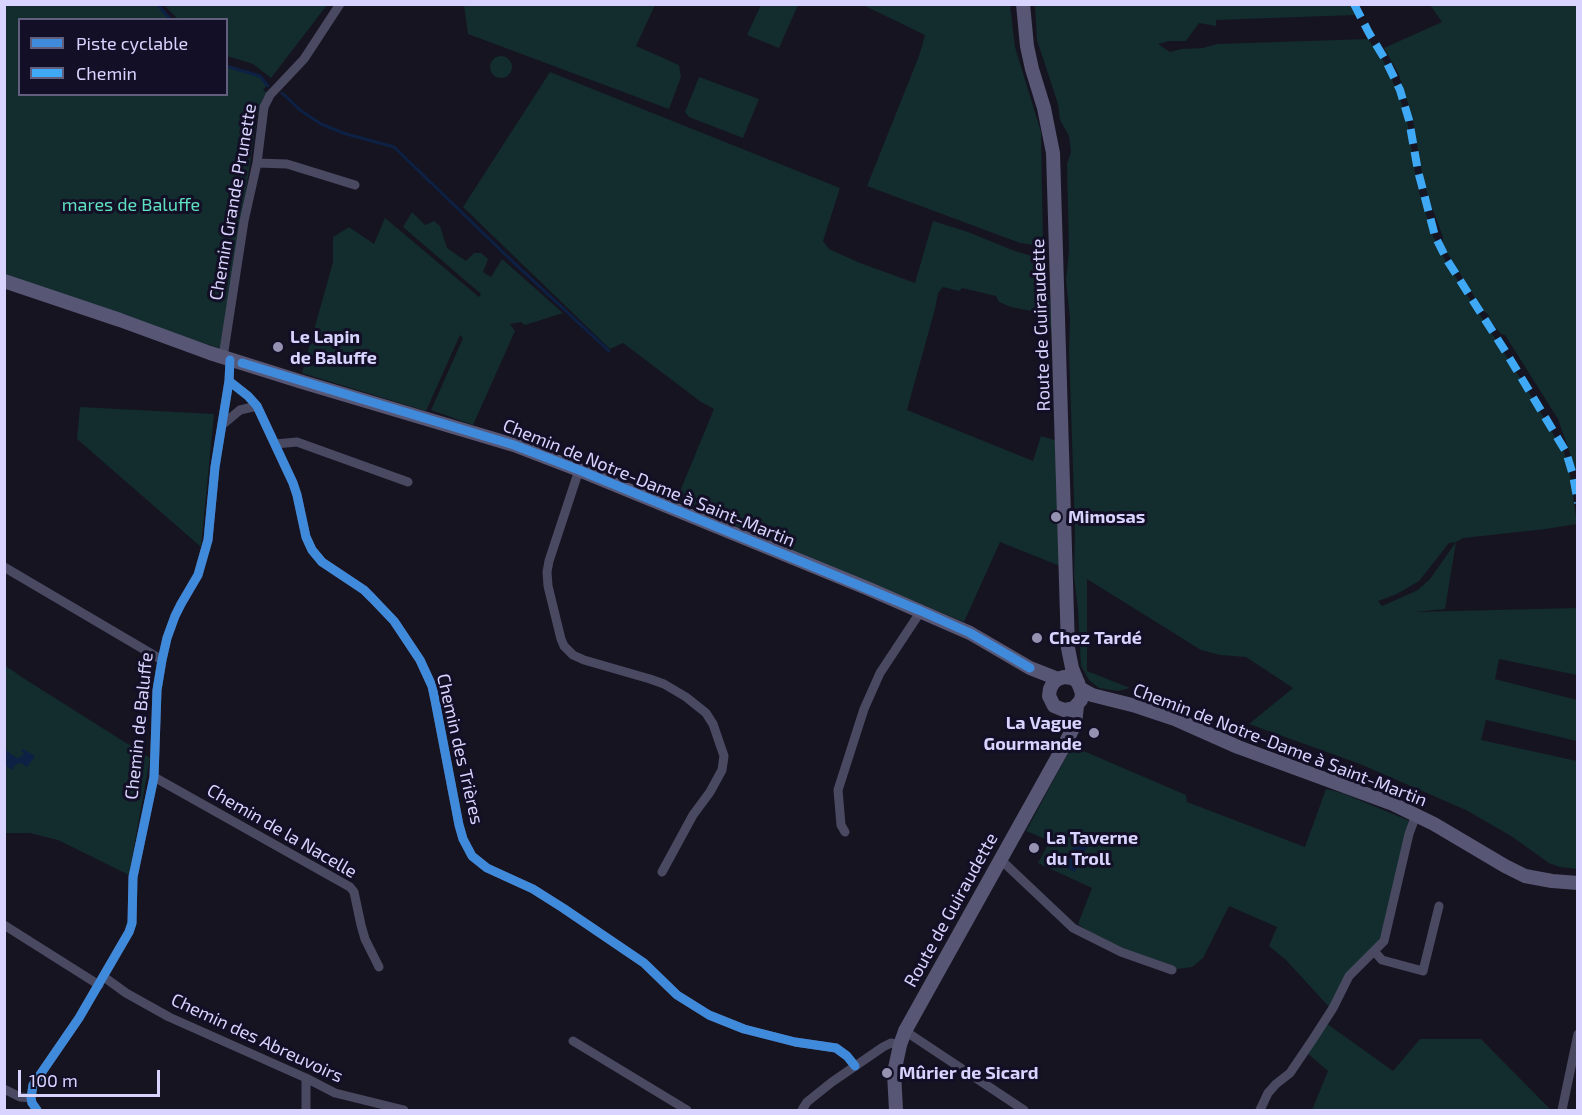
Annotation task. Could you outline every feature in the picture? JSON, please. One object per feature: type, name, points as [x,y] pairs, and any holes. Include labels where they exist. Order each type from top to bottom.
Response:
[{"type":"street","name":"Chemin Grande Prunette","points":[[227,358],[244,221],[264,107],[270,95],[304,59],[340,4]]},
{"type":"street","name":"Route de Guiraudette","points":[[1023,4],[1027,46],[1049,130],[1054,176],[1068,648],[1071,668],[1080,686]]},
{"type":"street","points":[[256,163],[287,164],[355,185]]},
{"type":"street","name":"Chemin de Notre-Dame à Saint-Martin","points":[[4,281],[227,358],[514,445],[921,611],[970,633],[1056,682]]},
{"type":"street","name":"Chemin de Baluffe","points":[[31,1098],[33,1085],[79,1018],[132,923],[133,877],[154,777],[157,690],[162,660],[175,616],[198,575],[208,540],[215,467],[229,381],[227,358]]},
{"type":"street","name":"Chemin des Trières","points":[[229,381],[249,396],[257,406],[293,483],[306,537],[312,550],[322,562],[364,590],[372,598],[394,621],[423,666],[432,686],[459,825],[472,856],[487,868],[533,889],[563,908],[644,963],[677,995],[709,1015],[744,1029],[795,1042],[836,1048],[855,1066]]},
{"type":"street","points":[[222,425],[240,410],[257,406]]},
{"type":"street","points":[[275,444],[297,442],[408,482]]},
{"type":"street","points":[[579,470],[547,572],[548,586],[564,646],[578,658],[657,681],[692,701],[706,713],[724,756],[722,770],[710,792],[693,815],[662,872]]},
{"type":"street","points":[[4,567],[162,660]]},
{"type":"street","points":[[844,832],[841,825],[838,790],[864,709],[880,673],[921,611]]},
{"type":"street","name":"Route de Guiraudette","points":[[1056,682],[1068,648]]},
{"type":"street","points":[[1072,678],[1080,686],[1082,697],[1073,706],[1057,708],[1052,703],[1049,696],[1056,682],[1072,678]]},
{"type":"street","name":"Chemin de Notre-Dame à Saint-Martin","points":[[1080,686],[1092,695],[1175,719],[1238,747],[1393,804],[1455,836],[1505,867],[1552,889],[1578,891]]},
{"type":"street","name":"Chemin de Notre-Dame à Saint-Martin","points":[[1073,706],[1108,699]]},
{"type":"street","name":"Route de Guiraudette","points":[[896,1110],[894,1079],[905,1031],[1068,736],[1068,722],[1073,706]]},
{"type":"street","name":"Chemin de la Nacelle","points":[[154,777],[350,887],[354,892],[365,939],[379,968]]},
{"type":"street","points":[[1260,1110],[1268,1093],[1290,1073],[1313,1040],[1349,976],[1384,941],[1409,834],[1416,815]]},
{"type":"street","points":[[1000,859],[1073,928],[1121,952],[1172,970]]},
{"type":"street","name":"Chemin de Notre-Dame à Saint-Martin","points":[[1532,878],[1578,883]]},
{"type":"street","points":[[1374,951],[1382,960],[1423,971],[1439,906]]},
{"type":"street","name":"Chemin des Abreuvoirs","points":[[4,925],[169,1017],[306,1078],[335,1094],[404,1110]]},
{"type":"street","points":[[905,1031],[1024,1110]]},
{"type":"street","points":[[1562,1110],[1578,1034]]},
{"type":"street","points":[[573,1041],[687,1110]]},
{"type":"street","points":[[802,1110],[807,1102],[832,1082],[883,1047],[891,1043],[900,1045]]},
{"type":"street","points":[[306,1078],[306,1110]]},
{"type":"street","points":[[4,1089],[20,1097],[31,1098],[37,1110]]},
{"type":"green space","name":"mares de Baluffe","points":[[5,5],[157,5],[170,18],[18,18],[18,96],[228,96],[228,66],[260,76],[267,85],[263,90],[267,93],[262,100],[257,117],[222,349],[5,280]]},
{"type":"green space","points":[[164,5],[327,5],[271,78],[253,64],[228,56],[228,18],[177,18]]},
{"type":"green space","points":[[464,5],[655,5],[636,46],[679,65],[681,77],[669,109],[468,34]]},
{"type":"green space","points":[[761,5],[798,5],[779,48],[747,35]]},
{"type":"green space","points":[[863,5],[1010,5],[1015,47],[1041,132],[1043,246],[1020,243],[867,186],[919,56],[925,35]]},
{"type":"green space","points":[[1035,5],[1351,5],[1356,15],[1216,20],[1216,26],[1199,23],[1186,41],[1169,41],[1158,44],[1170,52],[1217,44],[1368,39],[1383,60],[1399,95],[1407,120],[1417,185],[1433,236],[1445,260],[1521,379],[1564,452],[1569,468],[1577,524],[1463,538],[1456,542],[1445,609],[1414,612],[1577,608],[1577,675],[1499,659],[1495,679],[1577,700],[1577,741],[1486,720],[1481,740],[1577,761],[1577,869],[1549,863],[1511,836],[1466,810],[1360,764],[1249,724],[1293,688],[1246,657],[1220,655],[1201,650],[1087,579],[1087,671],[1130,688],[1118,691],[1099,688],[1089,680],[1081,666],[1074,577],[1070,319],[1066,280],[1069,251],[1067,164],[1071,152],[1069,136],[1060,120],[1058,104],[1037,40]],"holes":[[[1456,542],[1430,579],[1418,590],[1382,606],[1378,601],[1397,594],[1419,581],[1449,543]]]},
{"type":"green space","points":[[1430,5],[1577,5],[1577,474],[1558,419],[1505,335],[1501,334],[1491,322],[1488,314],[1483,311],[1443,246],[1443,237],[1423,179],[1412,116],[1399,75],[1384,48],[1442,22]]},
{"type":"green space","points":[[501,56],[509,59],[512,67],[509,75],[501,78],[493,75],[490,67],[493,59]]},
{"type":"green space","points":[[550,72],[840,188],[823,241],[829,249],[860,263],[915,283],[933,221],[1045,260],[1054,342],[1047,314],[1011,307],[999,302],[996,296],[962,288],[959,291],[943,287],[938,293],[907,410],[1033,461],[1041,436],[1058,441],[1060,566],[1000,542],[964,622],[676,501],[714,409],[701,402],[623,343],[610,349],[463,207]]},
{"type":"green space","points":[[699,77],[759,99],[743,138],[689,117],[685,112]]},
{"type":"green space","points":[[412,212],[425,225],[434,221],[440,226],[447,248],[466,261],[474,253],[481,253],[488,259],[483,272],[491,277],[502,259],[563,313],[525,325],[521,322],[510,324],[515,331],[473,425],[431,410],[463,338],[460,335],[426,411],[302,373],[333,262],[333,237],[349,227],[374,244],[385,218],[479,297],[481,294],[403,227]]},
{"type":"green space","points":[[80,407],[214,414],[201,547],[77,439]]},
{"type":"green space","points":[[4,665],[150,758],[129,875],[58,840],[30,833],[5,833]]},
{"type":"green space","points":[[1072,746],[1186,795],[1187,802],[1305,847],[1326,789],[1342,793],[1410,821],[1382,940],[1330,1008],[1286,960],[1269,946],[1277,927],[1229,906],[1203,958],[1192,967],[1177,969],[1095,936],[1078,924],[1092,888],[1038,863],[1050,841],[1026,831]]},
{"type":"green space","points":[[1326,1023],[1393,1071],[1420,1039],[1481,1039],[1551,1110],[1312,1110],[1328,1071],[1307,1053]]},
{"type":"water","points":[[4,749],[17,758],[24,753],[21,751],[23,749],[35,756],[27,767],[21,763],[16,764],[12,770],[5,765]]},
{"type":"water","points":[[1076,842],[1087,847],[1075,872],[1064,867]]},
{"type":"waterway","points":[[157,4],[169,18]]},
{"type":"waterway","points":[[228,67],[260,76],[268,86]]},
{"type":"waterway","points":[[282,93],[300,110],[321,124],[343,133],[394,147],[609,351]]},
{"type":"marked path","points":[[1354,4],[1400,90],[1435,236],[1447,260],[1566,452],[1578,503]]},
{"type":"cycle path","points":[[37,1110],[31,1098],[33,1085],[79,1018],[132,923],[133,877],[154,777],[157,690],[162,660],[175,616],[198,575],[208,540],[215,467],[229,381],[230,360]]},
{"type":"cycle path","points":[[242,363],[514,445],[579,470],[921,611],[970,633],[1030,668]]},
{"type":"cycle path","points":[[229,381],[257,406],[293,483],[306,537],[312,550],[322,562],[364,590],[372,598],[394,621],[420,660],[432,686],[459,825],[472,856],[487,868],[533,889],[563,908],[644,963],[677,995],[709,1015],[744,1029],[795,1042],[836,1048],[855,1066]]},
{"type":"place","name":"Le Lapin de Baluffe","points":[[278,347]]},
{"type":"place","name":"Mimosas","points":[[1056,517]]},
{"type":"place","name":"Chez Tardé","points":[[1037,638]]},
{"type":"place","name":"La Vague Gourmande","points":[[1094,733]]},
{"type":"place","name":"La Taverne du Troll","points":[[1034,848]]},
{"type":"place","name":"Mûrier de Sicard","points":[[887,1073]]}]
